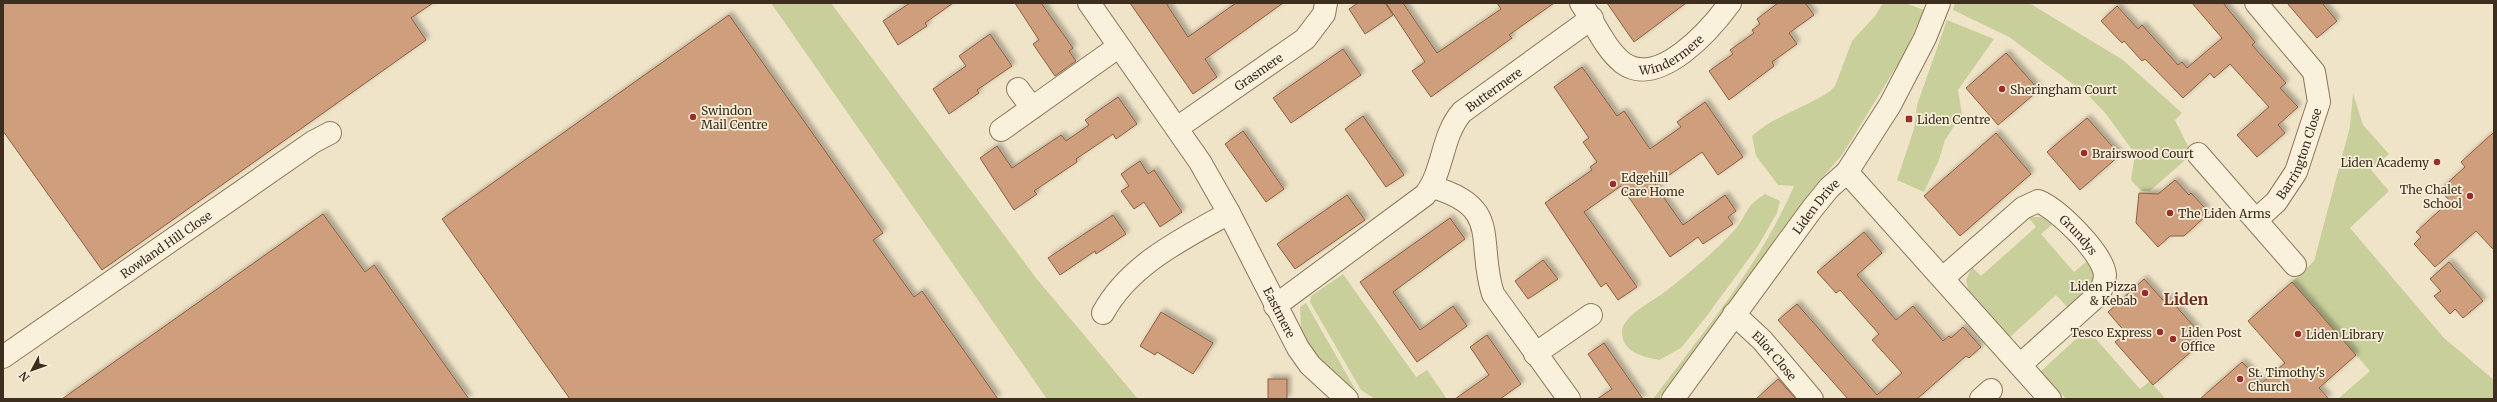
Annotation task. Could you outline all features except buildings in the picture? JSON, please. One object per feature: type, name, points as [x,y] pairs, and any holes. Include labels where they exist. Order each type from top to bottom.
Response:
[{"type":"street","name":"Eastmere","points":[[1089,3],[1177,128],[1229,213],[1275,306],[1298,348],[1310,365],[1347,399]]},
{"type":"street","name":"Grasmere","points":[[1177,128],[1305,39],[1324,14],[1326,3]]},
{"type":"street","name":"Windermere","points":[[1586,11],[1604,40],[1623,63],[1644,70],[1657,68],[1684,51],[1710,28],[1730,3]]},
{"type":"street","name":"Liden Drive","points":[[1673,399],[1812,209],[1830,188],[1847,172],[1900,88],[1925,38],[1939,3]]},
{"type":"street","name":"Barrington Close","points":[[2256,3],[2314,72],[2319,102],[2296,172],[2276,202],[2256,220]]},
{"type":"street","name":"Buttermere","points":[[1275,306],[1417,202],[1432,186],[1448,135],[1462,112],[1586,11]]},
{"type":"street","points":[[1001,130],[1118,46]]},
{"type":"street","points":[[1018,89],[1032,108]]},
{"type":"street","name":"Rowland Hill Close","points":[[3,357],[312,142],[330,133]]},
{"type":"street","points":[[2198,154],[2295,265]]},
{"type":"street","points":[[1847,172],[2050,399]]},
{"type":"street","points":[[1432,186],[1454,193],[1474,209],[1484,231],[1487,277],[1493,294],[1569,399]]},
{"type":"street","name":"Grundys","points":[[1943,278],[2023,208],[2038,201],[2059,214],[2095,254],[2105,275],[2103,287],[2098,295],[2020,365]]},
{"type":"street","points":[[1103,313],[1120,288],[1152,260],[1229,213]]},
{"type":"street","name":"Eliot Close","points":[[1734,314],[1762,340],[1812,399]]},
{"type":"street","points":[[1536,354],[1591,315]]},
{"type":"green space","points":[[771,3],[831,3],[1036,278],[1138,399],[1047,399]]},
{"type":"green space","points":[[1883,3],[1905,3],[1924,10],[1903,56],[1842,155],[1811,191],[1731,303],[1659,399],[1653,399],[1711,323],[1748,270],[1765,243],[1794,186],[1778,185],[1756,156],[1752,136],[1770,123],[1820,97],[1835,86],[1852,41],[1875,16]]},
{"type":"green space","points":[[1955,3],[2029,3],[2123,60],[2182,113],[2175,120],[2192,154],[2150,191],[2141,191],[2131,180],[2135,154],[2107,115],[2089,96],[2009,37],[1953,10]]},
{"type":"green space","points":[[1947,20],[1994,39],[1958,90],[1962,114],[1945,140],[1939,160],[1924,192],[1897,180],[1914,129],[1917,105]]},
{"type":"green space","points":[[2353,93],[2363,125],[2389,154],[2371,170],[2389,191],[2350,228],[2444,338],[2494,380],[2494,399],[2338,399],[2370,371],[2292,282],[2314,261],[2350,127]]},
{"type":"green space","points":[[1765,194],[1780,201],[1777,213],[1758,246],[1706,317],[1681,348],[1659,360],[1640,355],[1629,349],[1625,344],[1622,331],[1628,319],[1640,308],[1666,291],[1708,256],[1737,228],[1753,203]]},
{"type":"green space","points":[[2028,217],[2041,217],[2053,224],[2041,234],[2074,272],[2086,262],[2094,271],[2094,286],[2068,308],[2056,295],[2010,337],[1968,289],[1966,280],[1972,267],[1981,276],[2036,227]]},
{"type":"green space","points":[[1343,274],[1416,377],[1427,370],[1447,399],[1375,399],[1361,390],[1310,302],[1311,296]]},
{"type":"green space","points":[[1306,303],[1356,392],[1326,369],[1297,329],[1301,327],[1300,307]]},
{"type":"green space","points":[[2087,329],[2140,389],[2150,381],[2164,397],[2162,399],[2066,399],[2041,371]]},
{"type":"place","name":"Sheringham Court","points":[[2002,89]]},
{"type":"place","name":"Swindon Mail Centre","points":[[693,117]]},
{"type":"place","name":"Liden Centre","points":[[1909,119]]},
{"type":"place","name":"Brairswood Court","points":[[2084,153]]},
{"type":"place","name":"Liden Academy","points":[[2437,162]]},
{"type":"place","name":"Edgehill Care Home","points":[[1613,184]]},
{"type":"place","name":"The Chalet School","points":[[2470,196]]},
{"type":"place","name":"The Liden Arms","points":[[2170,213]]},
{"type":"place","name":"Liden Pizza & Kebab","points":[[2145,293]]},
{"type":"place","name":"Tesco Express","points":[[2160,332]]},
{"type":"place","name":"Liden Library","points":[[2298,334]]},
{"type":"place","name":"Liden Post Office","points":[[2173,339]]},
{"type":"place","name":"St. Timothy's Church","points":[[2240,379]]},
{"type":"district","name":"Liden","points":[[2186,299]]}]
